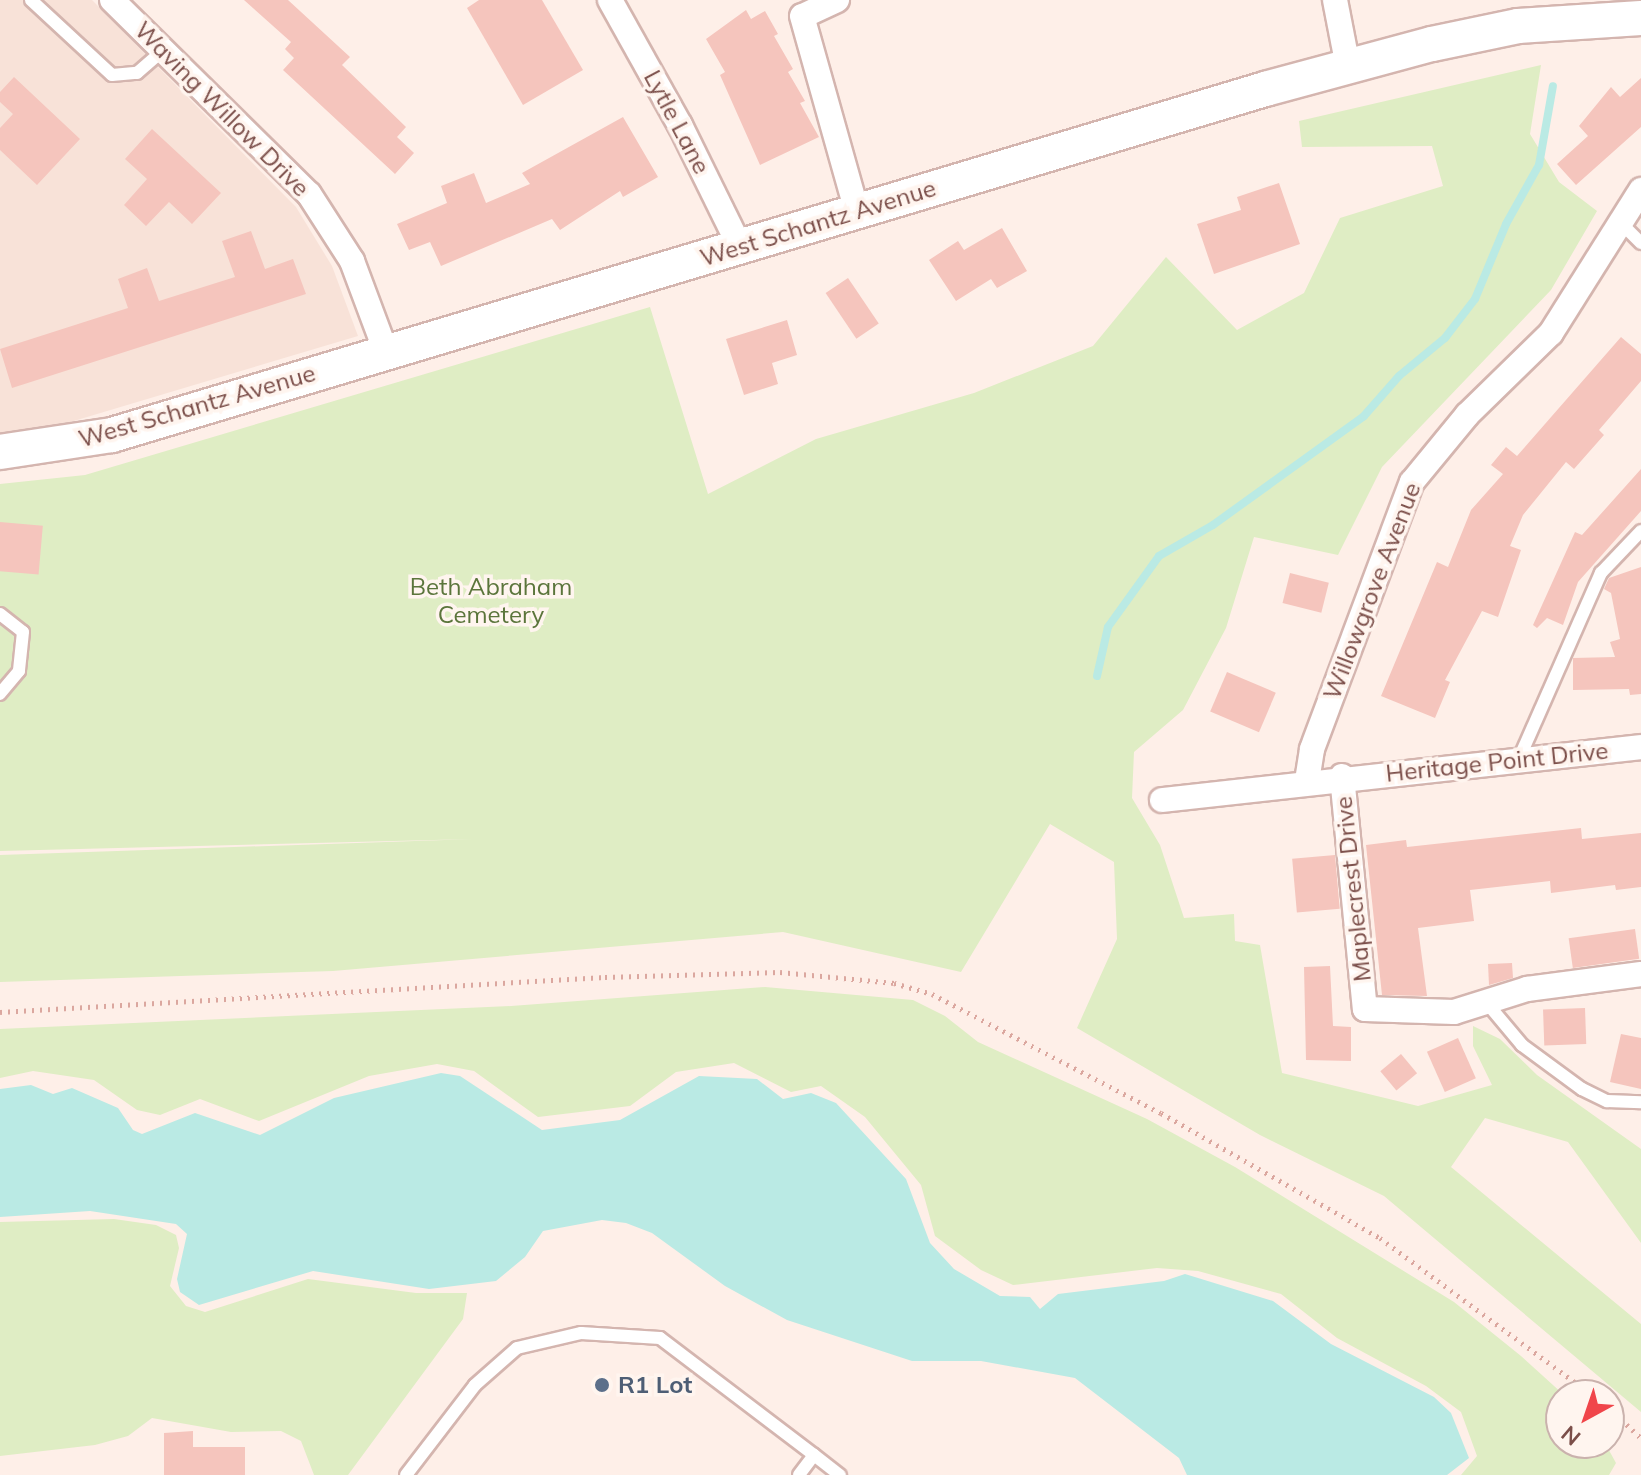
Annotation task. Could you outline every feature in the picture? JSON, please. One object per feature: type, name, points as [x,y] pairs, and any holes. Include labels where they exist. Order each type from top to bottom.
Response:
[{"type":"main road","name":"West Schantz Avenue","points":[[0,452],[112,435],[1348,67],[1518,26],[1641,18]]},
{"type":"street","name":"Waving Willow Drive","points":[[112,0],[309,194],[352,261],[386,352]]},
{"type":"street","name":"Lytle Lane","points":[[610,0],[680,125],[740,247]]},
{"type":"street","points":[[837,0],[798,8],[857,212]]},
{"type":"street","points":[[1335,0],[1348,67]]},
{"type":"street","name":"Willowgrove Avenue","points":[[1307,781],[1312,749],[1412,482],[1467,415],[1551,333],[1641,190]]},
{"type":"street","name":"Heritage Point Drive","points":[[1162,800],[1342,776],[1641,747]]},
{"type":"street","name":"Maplecrest Drive","points":[[1342,776],[1365,1009],[1420,1014],[1454,1012],[1527,989],[1641,974]]},
{"type":"lane","points":[[31,0],[112,75],[137,73],[163,50]]},
{"type":"lane","points":[[1619,221],[1641,243]]},
{"type":"lane","points":[[1518,761],[1601,573],[1641,531]]},
{"type":"lane","points":[[0,614],[23,632],[19,671],[0,694]]},
{"type":"lane","points":[[1486,1002],[1522,1045],[1582,1089],[1607,1101],[1641,1102]]},
{"type":"lane","points":[[406,1475],[475,1385],[517,1348],[581,1333],[660,1338],[840,1475]]},
{"type":"lane","points":[[799,1475],[814,1455]]},
{"type":"path","points":[[0,1012],[605,977],[780,972],[894,983],[932,994],[1161,1113],[1380,1238],[1570,1379]]},
{"type":"path","points":[[1625,1423],[1641,1438]]},
{"type":"shaded area","points":[[0,0],[92,0],[296,207],[332,266],[358,336],[57,426],[0,438]]},
{"type":"green space","name":"Beth Abraham Cemetery","points":[[1541,65],[1530,134],[1559,182],[1597,211],[1551,290],[1382,467],[1338,555],[1254,537],[1226,628],[1183,710],[1134,752],[1132,798],[1160,845],[1184,918],[1234,914],[1235,941],[1260,945],[1282,1073],[1418,1106],[1492,1085],[1473,1046],[1473,1026],[1500,1039],[1537,1075],[1641,1149],[1641,1243],[1568,1142],[1485,1118],[1451,1167],[1641,1324],[1641,1412],[1625,1399],[1625,1379],[1602,1379],[1384,1196],[1260,1135],[1077,1028],[1117,939],[1114,862],[1050,824],[961,972],[783,932],[333,971],[0,982],[0,855],[474,839],[0,851],[0,484],[85,475],[650,307],[708,494],[816,439],[974,393],[1093,346],[1166,257],[1237,330],[1304,293],[1340,218],[1443,186],[1432,146],[1302,147],[1299,121]]},
{"type":"green space","points":[[765,987],[913,1000],[945,1016],[978,1042],[1147,1119],[1235,1167],[1454,1302],[1546,1379],[1545,1459],[1614,1459],[1616,1463],[1609,1475],[1461,1475],[1477,1456],[1461,1412],[1426,1386],[1337,1338],[1281,1294],[1198,1271],[1157,1268],[1013,1285],[981,1270],[935,1236],[921,1185],[865,1117],[821,1086],[791,1092],[734,1063],[676,1072],[630,1106],[538,1117],[474,1071],[437,1064],[369,1076],[259,1121],[200,1099],[160,1115],[137,1110],[94,1080],[33,1071],[0,1078],[0,1029],[511,1006]]},
{"type":"green space","points":[[114,1219],[156,1225],[176,1235],[179,1248],[170,1286],[186,1306],[205,1312],[308,1279],[416,1293],[467,1293],[463,1319],[348,1475],[314,1475],[301,1441],[281,1431],[231,1432],[152,1418],[128,1436],[95,1445],[0,1456],[0,1222]]},
{"type":"water","points":[[441,1073],[460,1076],[542,1130],[620,1120],[699,1076],[757,1079],[783,1099],[811,1093],[836,1103],[906,1179],[930,1243],[954,1269],[1000,1296],[1030,1297],[1040,1309],[1058,1294],[1164,1281],[1185,1274],[1273,1301],[1331,1344],[1434,1397],[1451,1413],[1469,1458],[1447,1475],[1187,1475],[1179,1458],[1075,1378],[981,1361],[912,1361],[787,1320],[725,1286],[652,1233],[626,1223],[602,1220],[543,1231],[525,1257],[496,1281],[429,1289],[313,1271],[199,1305],[180,1292],[177,1279],[187,1234],[176,1224],[90,1211],[0,1217],[0,1089],[31,1085],[53,1094],[72,1088],[118,1108],[133,1130],[142,1134],[195,1113],[260,1135],[334,1098]]},
{"type":"building","points":[[244,0],[288,0],[350,57],[342,65],[406,127],[397,137],[414,153],[395,174],[283,70],[294,58],[285,49],[291,42]]},
{"type":"building","points":[[479,0],[542,0],[583,70],[523,105],[467,8]]},
{"type":"building","points":[[746,10],[751,19],[765,11],[778,34],[774,36],[793,69],[788,72],[805,101],[800,103],[819,137],[760,165],[720,75],[725,72],[706,39]]},
{"type":"building","points":[[14,77],[80,139],[37,185],[0,150],[0,128],[13,114],[0,102],[0,92]]},
{"type":"building","points":[[1641,78],[1641,127],[1576,185],[1557,164],[1588,136],[1579,126],[1611,87],[1620,97]]},
{"type":"building","points":[[623,117],[658,177],[623,197],[620,191],[560,230],[552,219],[441,266],[430,242],[409,250],[397,224],[447,203],[441,186],[474,173],[486,203],[530,184],[522,173]]},
{"type":"building","points":[[152,129],[221,193],[192,224],[169,202],[146,226],[124,205],[147,179],[125,159]]},
{"type":"building","points":[[1279,183],[1300,244],[1214,274],[1197,224],[1241,210],[1237,197]]},
{"type":"building","points":[[1002,228],[1027,271],[997,288],[991,279],[956,301],[929,260],[958,241],[964,250]]},
{"type":"building","points":[[251,231],[265,269],[293,259],[306,294],[12,388],[0,349],[128,308],[118,279],[147,268],[159,301],[235,277],[222,241]]},
{"type":"building","points":[[848,278],[879,324],[856,339],[826,293]]},
{"type":"building","points":[[787,320],[797,355],[772,363],[778,384],[744,395],[726,339]]},
{"type":"building","points":[[1621,337],[1641,354],[1641,381],[1599,430],[1604,435],[1574,469],[1566,462],[1523,515],[1510,546],[1521,550],[1498,617],[1482,611],[1445,680],[1450,682],[1435,718],[1381,696],[1437,562],[1448,567],[1471,510],[1503,474],[1491,465],[1506,447],[1517,456]]},
{"type":"building","points":[[1641,469],[1641,511],[1578,582],[1563,625],[1547,618],[1537,628],[1533,625],[1575,532],[1582,535]]},
{"type":"building","points":[[0,522],[43,526],[39,575],[0,571]]},
{"type":"building","points":[[1641,567],[1641,694],[1630,695],[1629,689],[1573,690],[1573,658],[1615,657],[1610,642],[1620,639],[1611,593],[1604,589],[1609,578]]},
{"type":"building","points":[[1290,573],[1329,583],[1321,613],[1283,603]]},
{"type":"building","points":[[1227,672],[1276,693],[1259,732],[1210,712]]},
{"type":"building","points":[[1581,828],[1582,839],[1641,833],[1641,887],[1616,890],[1615,885],[1551,893],[1550,881],[1470,890],[1474,921],[1418,928],[1427,996],[1382,995],[1366,845],[1406,840],[1407,847]]},
{"type":"building","points":[[1335,855],[1340,909],[1297,913],[1292,859]]},
{"type":"building","points":[[1635,929],[1639,959],[1573,968],[1569,938]]},
{"type":"building","points":[[1512,963],[1513,978],[1489,985],[1488,964]]},
{"type":"building","points":[[1330,966],[1333,1026],[1351,1027],[1351,1061],[1306,1060],[1304,967]]},
{"type":"building","points":[[1585,1008],[1586,1044],[1544,1045],[1543,1009]]},
{"type":"building","points":[[1621,1034],[1641,1038],[1641,1089],[1610,1082]]},
{"type":"building","points":[[1458,1038],[1476,1078],[1445,1092],[1427,1052]]},
{"type":"building","points":[[1401,1054],[1417,1073],[1396,1091],[1380,1071]]},
{"type":"building","points":[[193,1431],[193,1447],[245,1447],[245,1475],[164,1475],[164,1433]]},
{"type":"waterway","points":[[1097,676],[1108,627],[1159,556],[1213,525],[1364,416],[1399,376],[1445,338],[1475,299],[1506,224],[1539,165],[1553,86]]},
{"type":"place","name":"R1 Lot","points":[[602,1385]]}]
